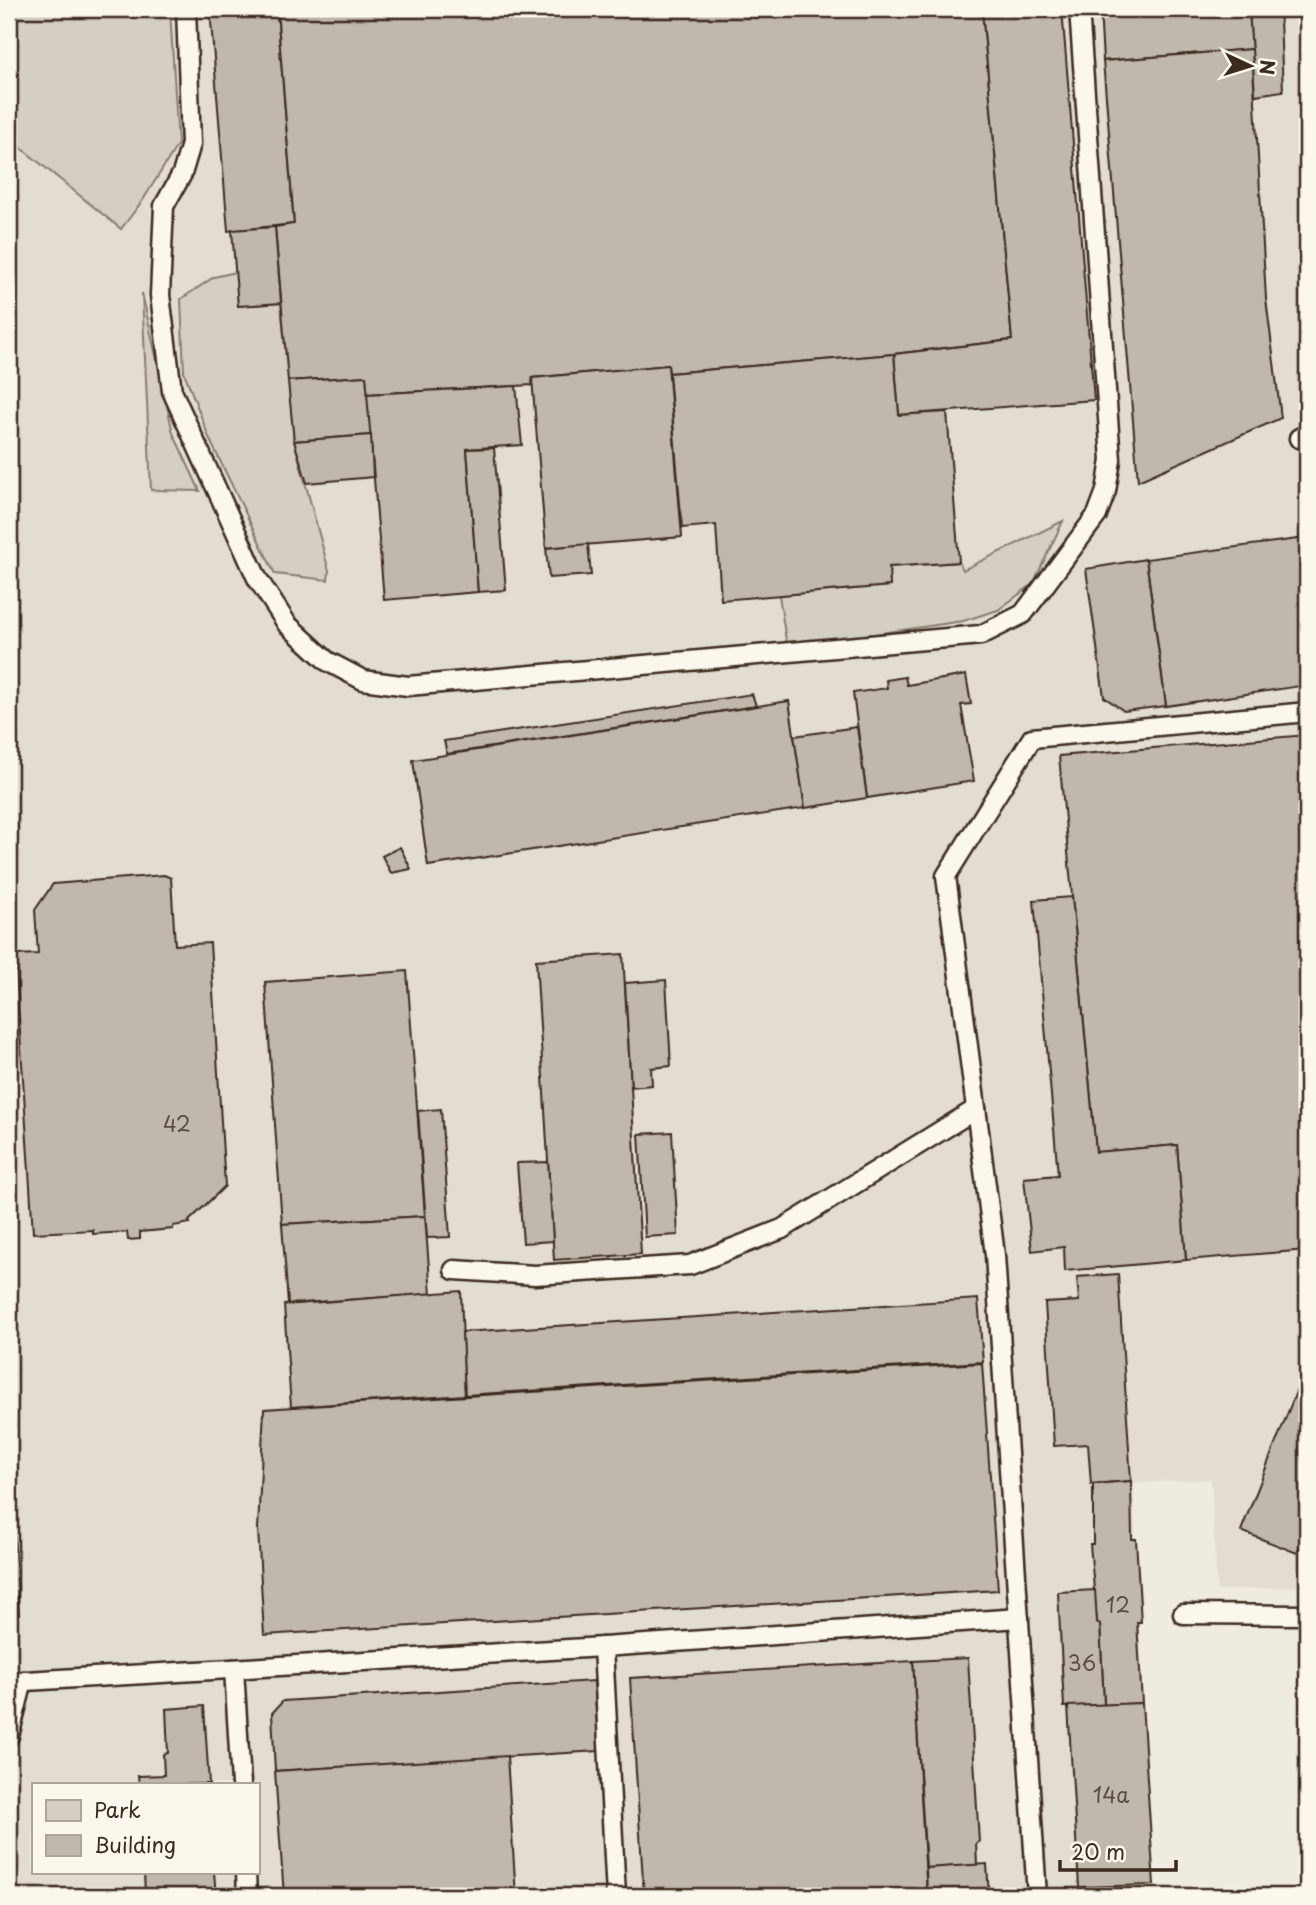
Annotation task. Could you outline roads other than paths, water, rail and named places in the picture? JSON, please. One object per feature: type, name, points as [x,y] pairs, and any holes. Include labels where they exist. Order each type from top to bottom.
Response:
[{"type":"lane","points":[[186,9],[191,144],[182,174],[164,206],[160,295],[172,391],[257,578],[287,624],[327,661],[363,680],[408,686],[981,635],[1023,614],[1097,515],[1106,491],[1111,460],[1079,9]]},
{"type":"lane","points":[[1037,1896],[995,1255],[946,876],[1032,738],[1307,712]]},
{"type":"lane","points":[[454,1270],[535,1275],[690,1265],[782,1229],[976,1109]]},
{"type":"lane","points":[[1184,1614],[1307,1615]]},
{"type":"lane","points":[[9,1736],[16,1682],[603,1647],[1019,1618]]},
{"type":"lane","points":[[603,1647],[616,1896]]},
{"type":"lane","points":[[234,1669],[241,1783]]},
{"type":"lane","points":[[246,1874],[247,1896]]}]
